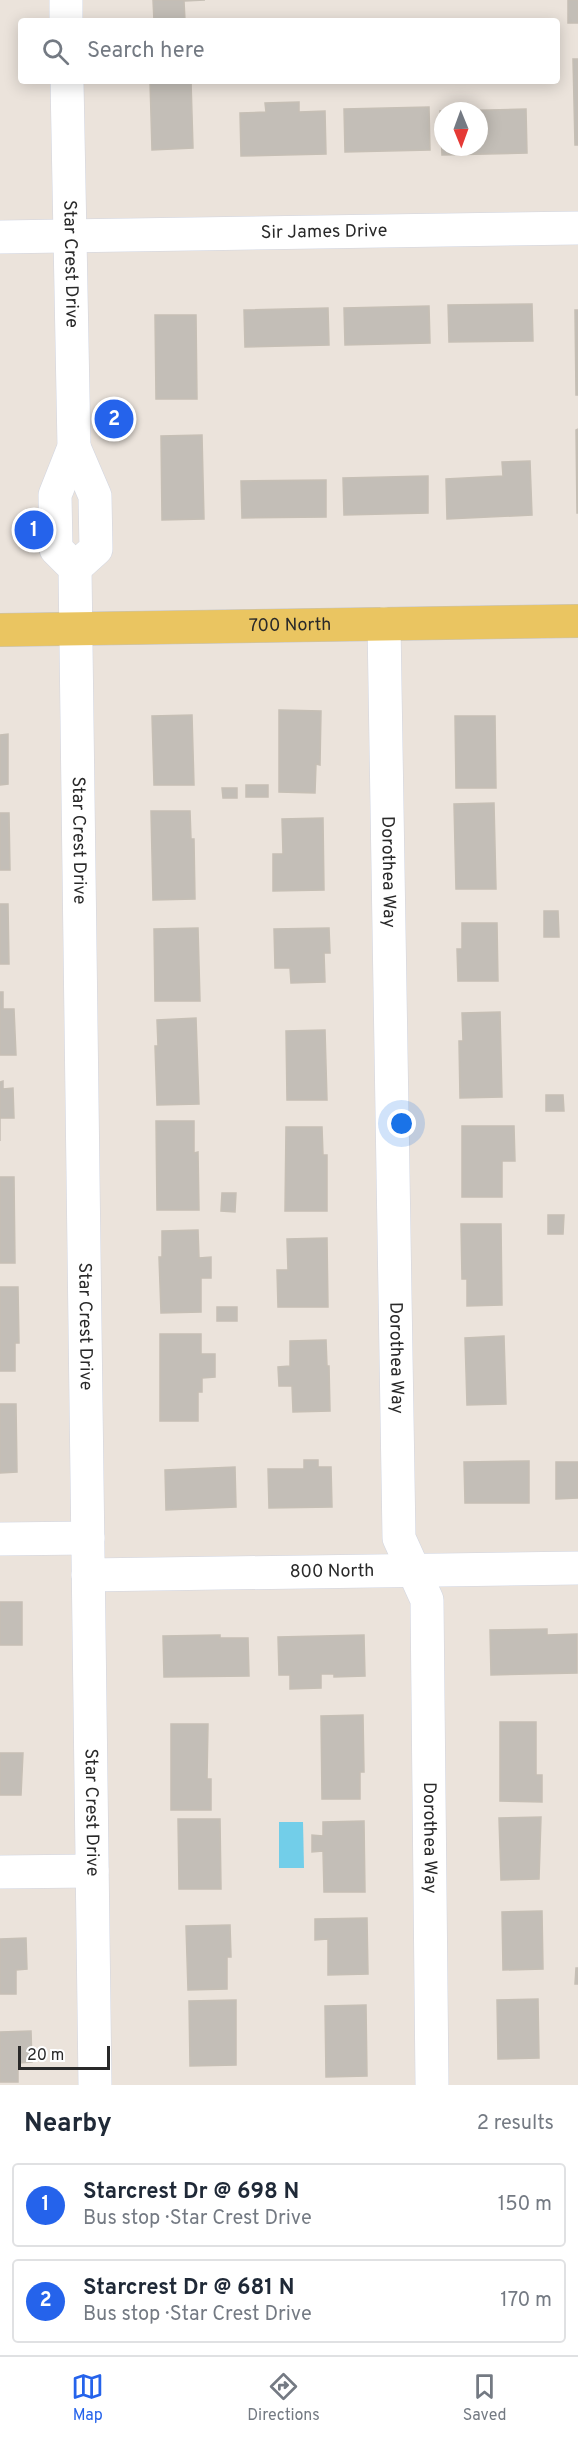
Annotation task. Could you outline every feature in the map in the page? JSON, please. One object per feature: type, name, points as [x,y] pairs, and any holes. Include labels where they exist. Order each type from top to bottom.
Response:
[{"type":"main road","name":"700 North","points":[[0,630],[578,621]]},
{"type":"street","points":[[66,0],[66,18]]},
{"type":"street","name":"Star Crest Drive","points":[[67,84],[74,447],[55,495],[56,549],[75,568],[95,2085]]},
{"type":"street","name":"Sir James Drive","points":[[0,237],[578,228]]},
{"type":"street","name":"Dorothea Way","points":[[384,624],[399,1539],[427,1600],[432,2085]]},
{"type":"street","points":[[0,1539],[88,1538]]},
{"type":"street","name":"800 North","points":[[88,1575],[578,1568]]},
{"type":"street","points":[[0,1872],[92,1871]]},
{"type":"water","points":[[279,1822],[303,1822],[304,1868],[279,1868]]},
{"type":"building","points":[[153,0],[205,0],[184,1],[185,18],[154,18]]},
{"type":"building","points":[[568,0],[578,0],[578,23],[568,23]]},
{"type":"building","points":[[573,59],[578,59],[578,145],[575,145]]},
{"type":"building","points":[[150,84],[191,84],[193,148],[152,150]]},
{"type":"building","points":[[299,102],[299,112],[325,111],[326,154],[241,156],[240,113],[266,112],[265,103]]},
{"type":"building","points":[[429,107],[430,150],[345,152],[344,109]]},
{"type":"building","points":[[526,109],[527,153],[488,154],[488,110]]},
{"type":"building","points":[[532,304],[533,341],[449,342],[448,305]]},
{"type":"building","points":[[429,306],[430,343],[345,345],[344,308]]},
{"type":"building","points":[[328,308],[329,345],[245,347],[244,310]]},
{"type":"building","points":[[575,310],[578,310],[578,395],[576,395]]},
{"type":"building","points":[[155,315],[196,315],[197,399],[156,399]]},
{"type":"building","points":[[578,429],[578,513],[577,513],[576,430]]},
{"type":"building","points":[[202,435],[204,519],[162,520],[161,436]]},
{"type":"building","points":[[530,461],[532,515],[447,519],[446,479],[503,476],[502,462]]},
{"type":"building","points":[[428,476],[428,513],[344,515],[343,478]]},
{"type":"building","points":[[326,480],[326,517],[242,518],[241,481]]},
{"type":"building","points":[[279,710],[321,711],[320,765],[316,764],[315,793],[279,792]]},
{"type":"building","points":[[192,715],[194,785],[154,785],[152,716]]},
{"type":"building","points":[[455,716],[495,716],[496,788],[456,788]]},
{"type":"building","points":[[8,734],[8,784],[0,785],[0,735]]},
{"type":"building","points":[[246,785],[268,785],[268,797],[246,797]]},
{"type":"building","points":[[222,788],[237,788],[237,798],[223,798]]},
{"type":"building","points":[[494,803],[496,889],[456,889],[454,804]]},
{"type":"building","points":[[151,811],[190,811],[191,839],[194,839],[195,899],[153,900]]},
{"type":"building","points":[[0,813],[9,813],[10,870],[0,870]]},
{"type":"building","points":[[323,818],[324,890],[273,891],[273,854],[283,854],[282,819]]},
{"type":"building","points":[[0,904],[8,904],[9,964],[0,964]]},
{"type":"building","points":[[544,911],[558,911],[559,937],[544,937]]},
{"type":"building","points":[[462,923],[497,923],[498,981],[458,981],[457,949],[462,949]]},
{"type":"building","points":[[198,928],[200,1001],[155,1001],[154,929]]},
{"type":"building","points":[[329,928],[330,953],[324,953],[325,982],[291,983],[290,968],[275,968],[274,929]]},
{"type":"building","points":[[0,992],[3,992],[3,1009],[14,1009],[16,1055],[0,1055]]},
{"type":"building","points":[[500,1012],[502,1097],[460,1098],[459,1041],[463,1041],[462,1013]]},
{"type":"building","points":[[196,1018],[199,1104],[157,1105],[155,1046],[158,1046],[157,1020]]},
{"type":"building","points":[[325,1030],[327,1100],[287,1100],[286,1031]]},
{"type":"building","points":[[3,1081],[3,1089],[13,1088],[14,1118],[0,1118],[0,1082]]},
{"type":"building","points":[[546,1095],[563,1095],[564,1111],[546,1111]]},
{"type":"building","points":[[156,1121],[194,1121],[194,1153],[198,1152],[199,1210],[157,1210]]},
{"type":"building","points":[[462,1126],[514,1126],[515,1161],[502,1161],[502,1197],[462,1197]]},
{"type":"building","points":[[286,1127],[322,1127],[323,1155],[327,1155],[327,1211],[285,1211]]},
{"type":"building","points":[[0,1177],[14,1177],[15,1263],[0,1263]]},
{"type":"building","points":[[222,1193],[236,1193],[235,1212],[221,1211]]},
{"type":"building","points":[[548,1215],[564,1215],[563,1234],[548,1234]]},
{"type":"building","points":[[461,1224],[501,1224],[502,1305],[467,1306],[467,1279],[462,1279]]},
{"type":"building","points":[[198,1230],[199,1258],[211,1257],[211,1278],[201,1278],[201,1312],[161,1313],[159,1257],[162,1257],[162,1231]]},
{"type":"building","points":[[327,1238],[328,1307],[278,1307],[277,1270],[288,1270],[287,1239]]},
{"type":"building","points":[[0,1287],[18,1287],[19,1343],[15,1343],[15,1371],[0,1371]]},
{"type":"building","points":[[217,1307],[237,1307],[237,1321],[217,1321]]},
{"type":"building","points":[[160,1334],[201,1334],[201,1354],[215,1354],[215,1377],[202,1378],[202,1392],[198,1392],[198,1421],[160,1421]]},
{"type":"building","points":[[504,1336],[506,1404],[467,1405],[465,1338]]},
{"type":"building","points":[[326,1340],[330,1411],[293,1412],[292,1386],[279,1386],[278,1367],[290,1366],[290,1341]]},
{"type":"building","points":[[0,1404],[16,1404],[17,1472],[0,1473]]},
{"type":"building","points":[[304,1460],[318,1460],[318,1467],[331,1467],[332,1507],[269,1508],[268,1469],[304,1469]]},
{"type":"building","points":[[529,1461],[529,1503],[465,1503],[464,1462]]},
{"type":"building","points":[[556,1462],[578,1462],[578,1498],[556,1499]]},
{"type":"building","points":[[235,1467],[236,1507],[166,1510],[165,1470]]},
{"type":"building","points":[[0,1602],[22,1602],[22,1645],[0,1645]]},
{"type":"building","points":[[547,1629],[547,1635],[577,1634],[577,1673],[491,1675],[490,1630]]},
{"type":"building","points":[[220,1635],[220,1638],[248,1638],[249,1676],[164,1677],[163,1636]]},
{"type":"building","points":[[364,1635],[365,1676],[334,1677],[334,1674],[321,1674],[321,1688],[290,1689],[290,1675],[279,1675],[278,1637]]},
{"type":"building","points":[[363,1715],[364,1772],[360,1772],[360,1799],[322,1799],[321,1716]]},
{"type":"building","points":[[500,1722],[536,1722],[536,1775],[542,1775],[542,1802],[500,1801]]},
{"type":"building","points":[[171,1724],[208,1724],[207,1779],[211,1779],[211,1810],[171,1810]]},
{"type":"building","points":[[0,1753],[23,1753],[21,1795],[0,1795]]},
{"type":"building","points":[[541,1817],[539,1879],[501,1880],[499,1818]]},
{"type":"building","points":[[178,1819],[220,1819],[221,1889],[179,1889]]},
{"type":"building","points":[[364,1821],[365,1892],[324,1892],[323,1851],[312,1852],[312,1835],[323,1836],[323,1822]]},
{"type":"building","points":[[542,1911],[543,1969],[503,1970],[502,1912]]},
{"type":"building","points":[[367,1918],[368,1974],[328,1975],[328,1939],[315,1940],[315,1919]]},
{"type":"building","points":[[230,1925],[231,1957],[227,1957],[227,1989],[188,1990],[186,1926]]},
{"type":"building","points":[[26,1938],[27,1969],[16,1970],[16,1994],[0,1994],[0,1939]]},
{"type":"building","points":[[576,1968],[578,1968],[578,1984],[575,1984]]},
{"type":"building","points":[[538,1999],[539,2058],[498,2059],[497,2000]]},
{"type":"building","points":[[236,2000],[236,2065],[190,2066],[189,2001]]},
{"type":"building","points":[[366,2005],[367,2076],[326,2077],[325,2006]]},
{"type":"building","points":[[31,2031],[32,2062],[18,2063],[18,2082],[0,2082],[0,2032]]},
{"type":"place","name":"Starcrest Dr @ 681 N","points":[[114,419]]},
{"type":"place","name":"Starcrest Dr @ 698 N","points":[[34,530]]}]
